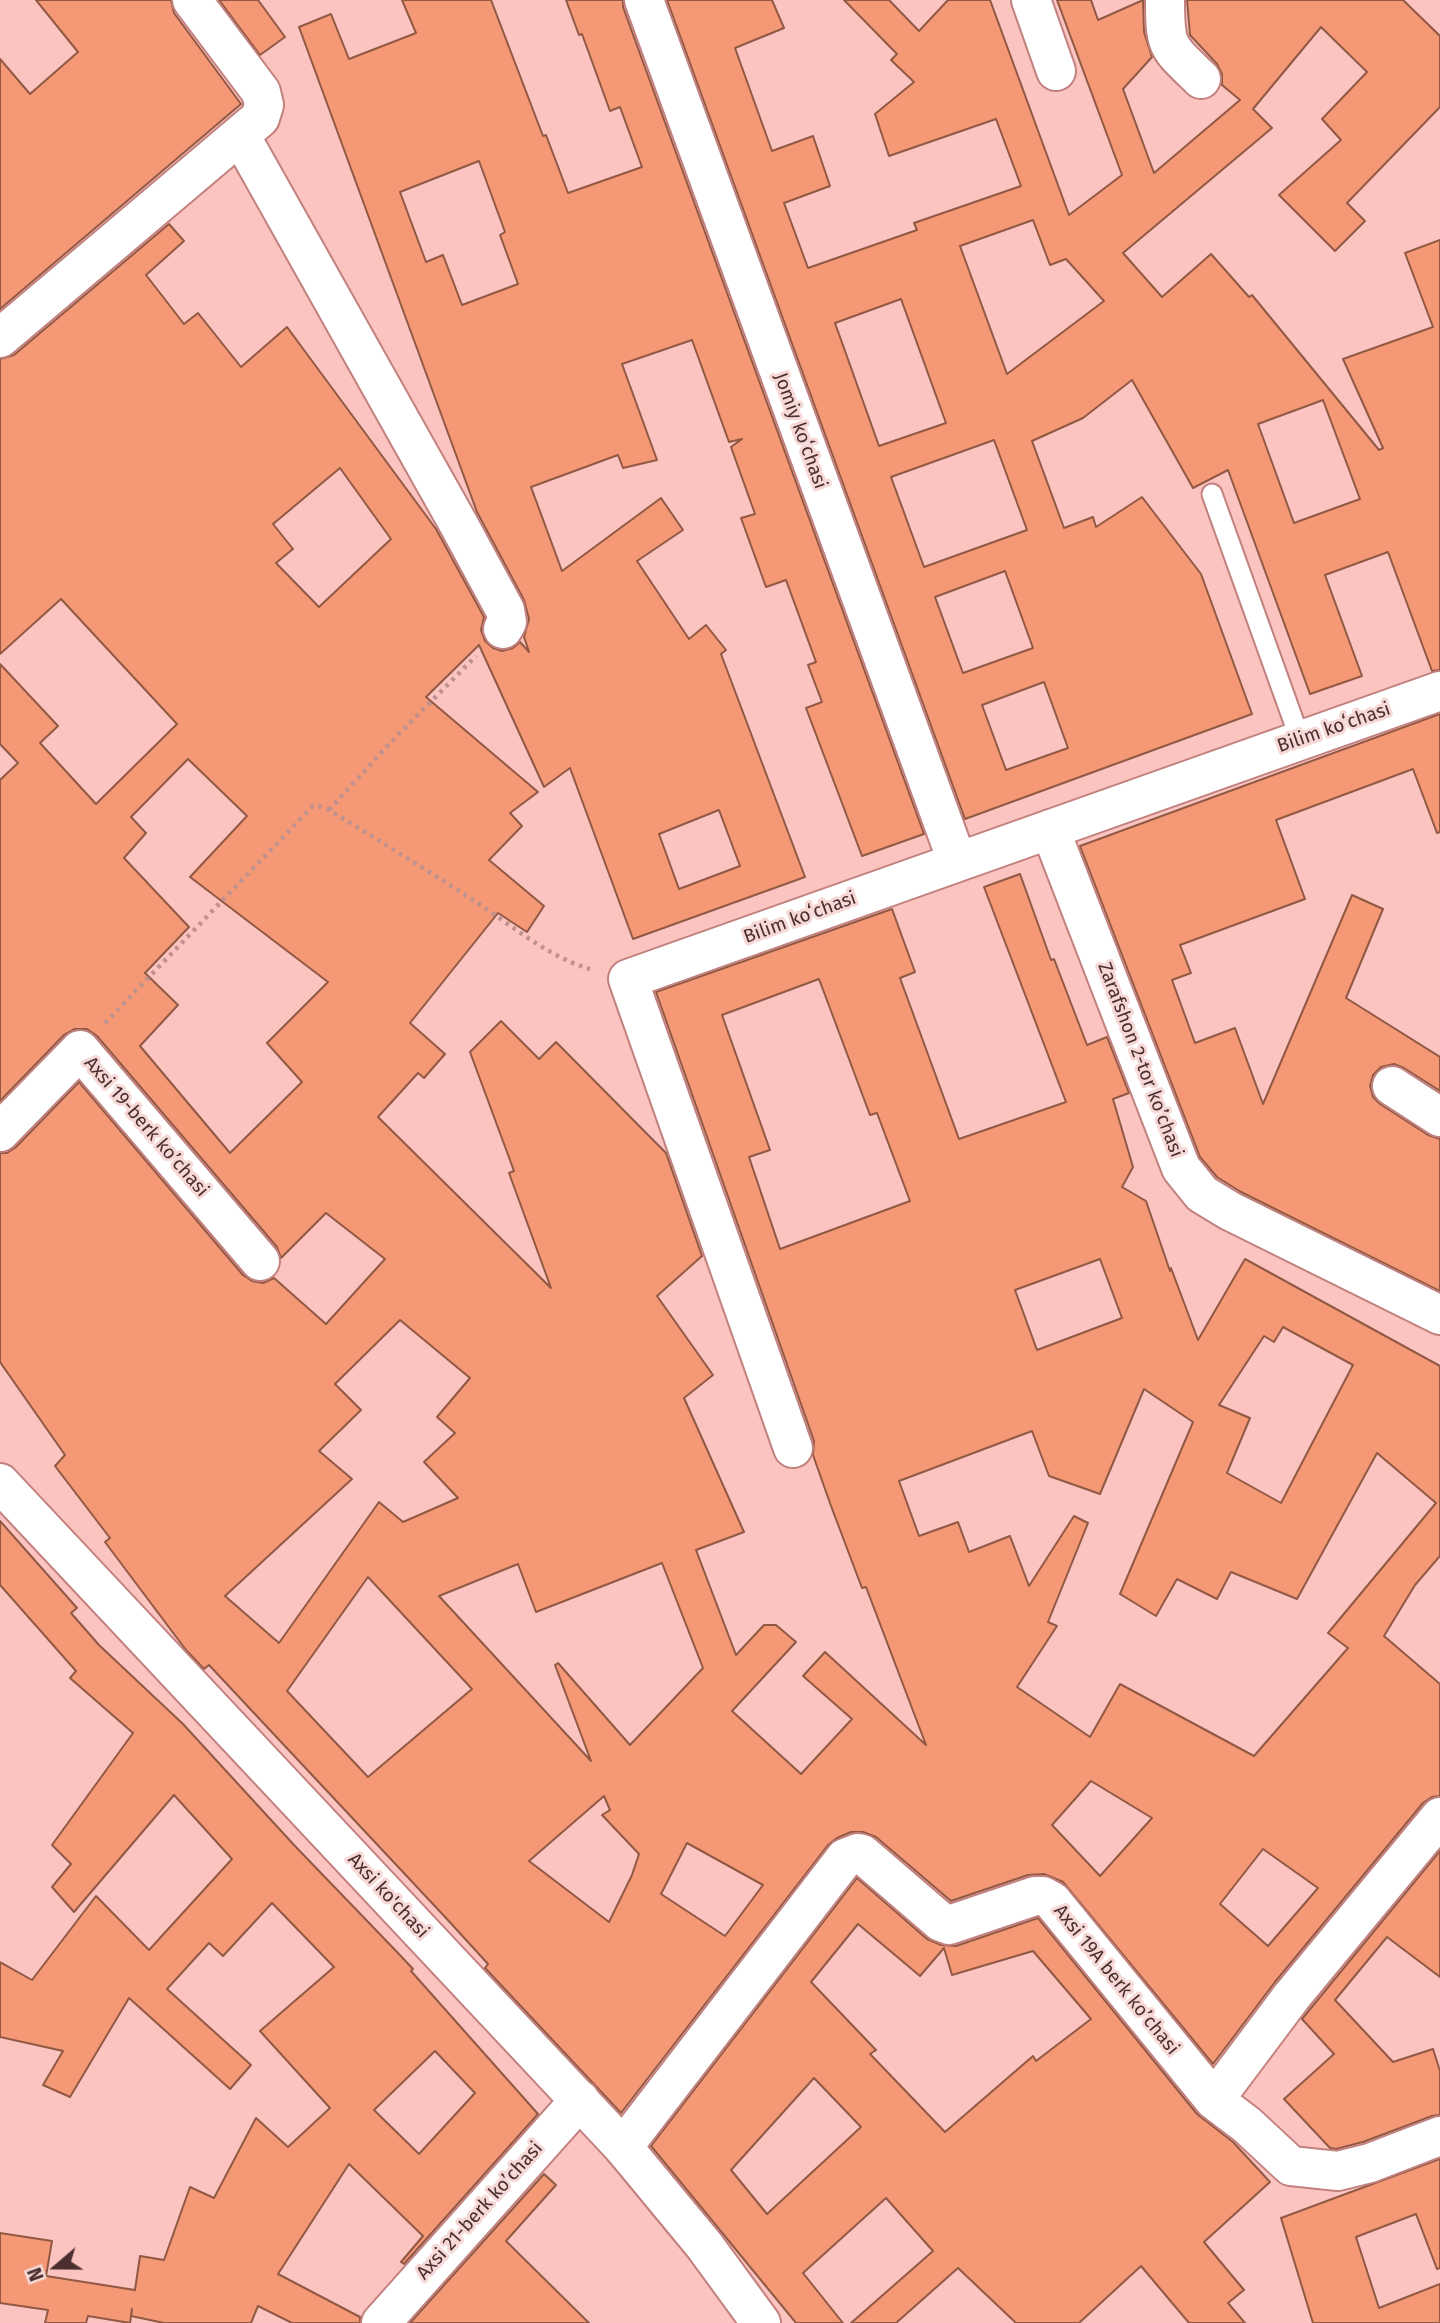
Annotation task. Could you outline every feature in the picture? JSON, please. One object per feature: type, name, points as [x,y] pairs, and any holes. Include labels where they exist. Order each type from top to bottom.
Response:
[{"type":"street","points":[[0,338],[260,118],[264,105],[261,92],[192,0]]},
{"type":"street","name":"Jomiy koʻchasi","points":[[644,0],[957,861]]},
{"type":"street","points":[[1031,0],[1056,71]]},
{"type":"street","points":[[1166,0],[1165,29],[1168,43],[1172,51],[1201,79]]},
{"type":"street","points":[[240,135],[498,597],[507,616],[503,629]]},
{"type":"street","name":"Bilim koʻchasi","points":[[628,979],[1440,691]]},
{"type":"street","name":"Zarafshon 2-tor koʼchasi","points":[[1050,829],[1181,1168],[1202,1194],[1230,1210],[1440,1315]]},
{"type":"street","points":[[628,979],[793,1448]]},
{"type":"street","name":"Аxsi 19-berk koʼchasi","points":[[0,1132],[80,1049],[260,1261]]},
{"type":"street","points":[[1392,1086],[1440,1117]]},
{"type":"street","name":"Axsi ko'chasi","points":[[0,1483],[623,2147],[704,2245],[761,2323]]},
{"type":"street","points":[[1214,2100],[1292,1996],[1440,1817]]},
{"type":"street","name":"Аxsi 19А berk koʼchasi","points":[[623,2147],[845,1858],[858,1853],[948,1925],[1035,1896],[1052,1900],[1214,2100],[1247,2125],[1291,2166],[1338,2171],[1370,2163],[1440,2136]]},
{"type":"street","name":"Аxsi 21-berk koʼchasi","points":[[381,2323],[580,2100]]},
{"type":"lane","points":[[1212,494],[1300,739]]},
{"type":"path","points":[[329,810],[391,742],[503,629]]},
{"type":"path","points":[[80,1049],[308,810],[319,806],[416,863],[542,947],[574,964],[628,979]]},
{"type":"building","points":[[36,0],[171,0],[174,13],[241,104],[0,309],[0,59],[30,94],[78,52]]},
{"type":"building","points":[[219,0],[258,0],[285,37],[260,55]]},
{"type":"building","points":[[402,0],[491,0],[568,193],[642,167],[620,107],[610,111],[582,34],[579,35],[566,0],[623,0],[623,7],[924,834],[862,856],[806,708],[822,702],[808,665],[816,662],[786,580],[766,587],[741,518],[755,514],[731,447],[742,439],[729,442],[692,340],[622,364],[657,460],[623,468],[618,455],[531,487],[562,571],[661,498],[683,530],[637,561],[689,639],[706,625],[726,650],[721,654],[805,877],[633,939],[570,768],[544,787],[479,645],[426,697],[538,792],[510,813],[522,826],[489,860],[544,906],[527,932],[498,913],[410,1023],[445,1054],[424,1078],[418,1073],[378,1117],[551,1288],[509,1173],[514,1171],[470,1052],[501,1021],[539,1059],[556,1042],[666,1153],[702,1256],[657,1296],[713,1375],[684,1398],[744,1532],[696,1550],[736,1655],[764,1625],[776,1625],[796,1642],[732,1711],[801,1774],[852,1719],[803,1676],[825,1652],[926,1745],[866,1587],[862,1588],[831,1506],[813,1455],[814,1441],[656,992],[892,909],[915,972],[900,978],[959,1139],[1066,1102],[984,887],[1020,874],[1051,960],[1054,959],[1087,1045],[1107,1037],[1129,1093],[1113,1099],[1133,1167],[1122,1187],[1146,1201],[1198,1340],[1245,1259],[1440,1366],[1440,1556],[1415,1585],[1384,1636],[1440,1684],[1440,1796],[1432,1797],[1423,1803],[1275,1982],[1213,2064],[1063,1882],[1044,1874],[1028,1875],[951,1901],[876,1837],[863,1832],[851,1832],[828,1845],[621,2113],[485,1968],[488,1964],[446,1918],[209,1665],[204,1669],[186,1650],[105,1542],[110,1538],[55,1466],[65,1455],[0,1362],[0,1153],[7,1153],[16,1147],[79,1082],[243,1275],[252,1281],[263,1283],[274,1278],[326,1324],[385,1259],[326,1213],[281,1258],[277,1247],[97,1036],[87,1029],[75,1029],[64,1035],[0,1101],[0,780],[18,763],[0,744],[0,664],[58,726],[40,743],[96,804],[177,724],[61,599],[0,654],[0,359],[14,355],[169,224],[184,241],[146,275],[184,324],[198,313],[241,367],[287,327],[436,529],[484,617],[481,630],[485,641],[502,651],[513,648],[520,642],[529,652],[524,637],[529,619],[524,600],[477,512],[299,27],[331,14],[349,59],[416,33]],"holes":[[[479,161],[505,232],[500,235],[518,284],[462,305],[443,255],[426,262],[400,192]],[[340,468],[391,539],[319,607],[276,563],[293,549],[273,524]],[[188,759],[247,816],[190,877],[328,982],[267,1043],[302,1082],[230,1153],[140,1046],[178,1005],[145,973],[189,927],[124,858],[146,833],[131,817]],[[719,810],[740,866],[679,889],[659,834]],[[819,979],[870,1115],[877,1113],[910,1201],[780,1249],[749,1157],[770,1150],[722,1015]],[[1100,1259],[1122,1318],[1037,1350],[1015,1290]],[[400,1320],[470,1378],[437,1417],[455,1433],[424,1462],[458,1498],[403,1522],[379,1502],[279,1643],[225,1596],[352,1479],[319,1451],[361,1410],[335,1384]],[[1283,1327],[1353,1365],[1281,1503],[1227,1473],[1250,1418],[1219,1405],[1264,1336],[1274,1342]],[[1144,1389],[1193,1422],[1120,1594],[1156,1616],[1177,1579],[1217,1599],[1231,1572],[1297,1599],[1377,1453],[1436,1503],[1328,1633],[1348,1648],[1254,1756],[1120,1684],[1090,1737],[1017,1687],[1057,1626],[1048,1622],[1088,1523],[1074,1516],[1029,1586],[1010,1536],[969,1552],[958,1522],[919,1536],[899,1481],[1032,1431],[1049,1476],[1100,1494]],[[662,1563],[703,1668],[630,1745],[558,1663],[555,1665],[591,1761],[439,1596],[518,1564],[536,1612]],[[368,1577],[472,1689],[368,1777],[287,1691]],[[1091,1781],[1152,1818],[1100,1876],[1052,1825]],[[604,1796],[610,1810],[602,1815],[639,1854],[609,1922],[529,1861]],[[687,1843],[763,1885],[725,1936],[661,1894]],[[1263,1849],[1318,1888],[1268,1946],[1220,1904]]]},
{"type":"building","points":[[667,0],[772,0],[784,28],[735,48],[772,151],[813,136],[830,186],[784,203],[808,268],[917,230],[914,223],[1021,186],[996,119],[889,156],[875,114],[914,82],[891,60],[897,54],[844,0],[889,0],[919,31],[948,0],[990,0],[1069,215],[1122,175],[1057,0],[1091,0],[1098,20],[1143,0],[1144,32],[1152,57],[1123,89],[1154,173],[1240,100],[1222,85],[1222,74],[1217,64],[1190,35],[1187,0],[1403,0],[1440,36],[1440,107],[1347,203],[1365,221],[1335,251],[1279,195],[1341,140],[1322,119],[1367,72],[1321,27],[1253,109],[1272,128],[1123,253],[1162,297],[1211,254],[1249,297],[1252,295],[1379,450],[1383,448],[1343,359],[1433,327],[1405,253],[1440,240],[1440,670],[1432,671],[1388,552],[1325,575],[1362,676],[1310,694],[1228,470],[1193,488],[1132,380],[1083,418],[1032,441],[1064,528],[1093,517],[1096,527],[1142,497],[1201,574],[1252,714],[965,819]],"holes":[[[1033,220],[1050,265],[1066,259],[1104,301],[1007,374],[960,246]],[[901,299],[946,423],[879,446],[835,323]],[[1323,400],[1360,499],[1294,523],[1258,424]],[[994,440],[1027,530],[924,567],[891,477]],[[1005,571],[1033,648],[963,673],[935,597]],[[1044,682],[1068,748],[1006,770],[982,705]]]},
{"type":"building","points":[[1440,714],[1440,832],[1437,833],[1413,769],[1276,820],[1305,899],[1180,945],[1191,973],[1172,980],[1195,1043],[1235,1028],[1263,1104],[1352,895],[1383,909],[1346,998],[1440,1057],[1440,1091],[1394,1064],[1381,1067],[1373,1075],[1370,1086],[1373,1097],[1380,1104],[1428,1135],[1440,1139],[1440,1291],[1241,1192],[1217,1177],[1200,1157],[1080,846]]},
{"type":"building","points":[[0,1521],[77,1608],[71,1613],[99,1645],[183,1724],[413,1969],[411,1971],[538,2114],[404,2264],[401,2262],[423,2236],[349,2164],[278,2274],[360,2317],[360,2323],[292,2323],[258,2306],[251,2323],[164,2323],[131,2316],[130,2323],[88,2316],[86,2323],[45,2323],[48,2310],[0,2303],[0,2233],[52,2241],[46,2276],[135,2290],[140,2256],[164,2260],[190,2187],[214,2198],[256,2118],[288,2147],[330,2108],[260,2031],[334,1967],[272,1903],[223,1956],[209,1943],[167,1989],[251,2065],[230,2089],[129,1998],[70,2097],[43,2085],[63,2051],[0,2037],[0,1962],[32,1980],[96,1896],[149,1950],[232,1859],[174,1795],[74,1912],[52,1887],[71,1864],[52,1845],[133,1733],[70,1678],[76,1671],[0,1585]],"holes":[[[435,2051],[475,2093],[419,2154],[374,2110]]]},
{"type":"building","points":[[1440,1851],[1440,1977],[1387,1937],[1335,2000],[1393,2062],[1433,2049],[1440,2071],[1440,2115],[1363,2142],[1330,2148],[1284,2099],[1334,2054],[1302,2019]]},
{"type":"building","points":[[857,1878],[927,1939],[941,1945],[956,1946],[1038,1918],[1197,2114],[1233,2142],[1270,2182],[1204,2242],[1244,2290],[1228,2303],[1245,2323],[1189,2323],[1141,2266],[1079,2323],[1016,2323],[958,2268],[896,2323],[851,2323],[933,2251],[886,2198],[803,2273],[843,2323],[796,2323],[651,2146]],"holes":[[[858,1924],[920,1976],[944,1948],[952,1975],[1033,1951],[1091,2019],[1036,2061],[1033,2056],[945,2132],[870,2054],[876,2050],[811,1982]],[[814,2078],[861,2127],[767,2214],[731,2170]]]},
{"type":"building","points":[[1440,2159],[1440,2268],[1437,2269],[1416,2214],[1356,2237],[1379,2308],[1440,2284],[1440,2323],[1313,2323],[1281,2218]]},
{"type":"building","points":[[544,2174],[556,2185],[506,2241],[589,2323],[410,2323]]}]
